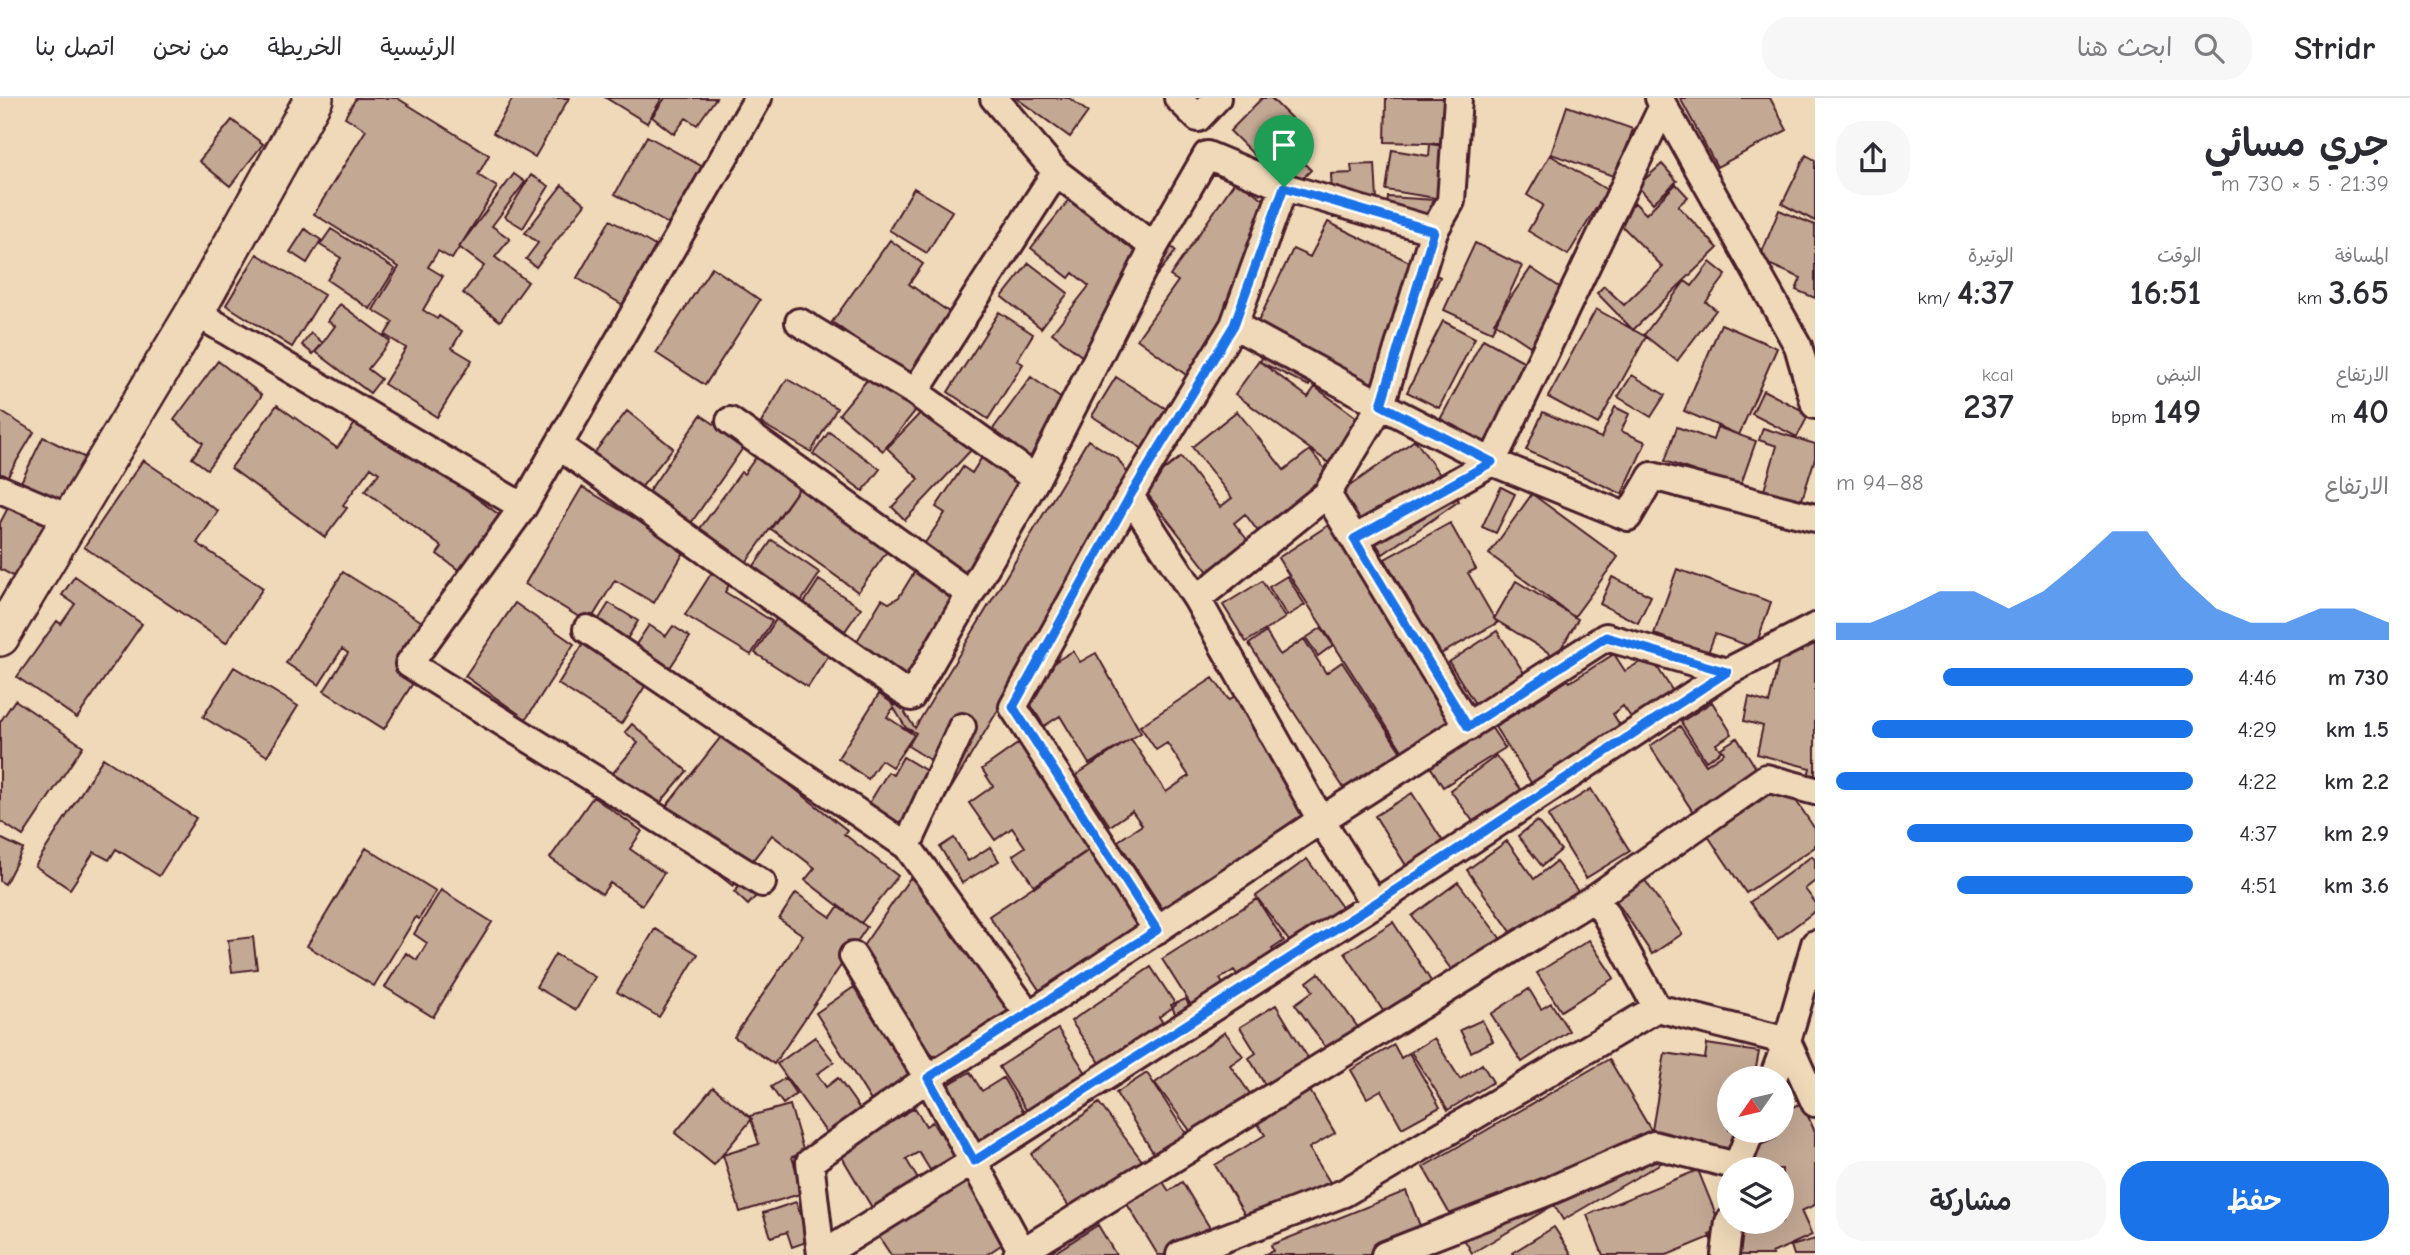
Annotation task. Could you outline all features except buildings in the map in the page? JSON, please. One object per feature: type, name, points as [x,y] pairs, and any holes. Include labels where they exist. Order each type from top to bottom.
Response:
[{"type":"street","points":[[0,637],[195,312],[314,98]]},
{"type":"street","points":[[758,98],[523,507],[408,664],[762,883]]},
{"type":"street","points":[[995,98],[1056,172],[1154,247]]},
{"type":"street","points":[[559,446],[911,697],[1036,479],[1154,247],[1207,155],[1198,118],[1178,98]]},
{"type":"street","points":[[1198,118],[1217,98]]},
{"type":"street","points":[[1197,599],[1327,494],[1381,405],[1434,231],[1451,201],[1458,98]]},
{"type":"street","points":[[1661,102],[1807,352],[1815,405]]},
{"type":"street","points":[[1354,539],[1492,462],[1661,102]]},
{"type":"street","points":[[1207,155],[1284,187],[1434,231]]},
{"type":"street","points":[[915,392],[1056,172]]},
{"type":"street","points":[[1157,930],[1013,707],[1130,496],[1234,325],[1284,187]]},
{"type":"street","points":[[195,312],[523,507]]},
{"type":"street","points":[[799,322],[915,392],[1036,479]]},
{"type":"street","points":[[1234,325],[1492,462],[1628,517],[1652,477],[1815,519]]},
{"type":"street","points":[[730,421],[970,594]]},
{"type":"street","points":[[0,489],[71,519]]},
{"type":"street","points":[[1327,494],[1468,727]]},
{"type":"street","points":[[1130,496],[1197,599],[1321,820],[1374,904]]},
{"type":"street","points":[[1727,672],[1606,637],[1321,820],[1029,1015],[928,1078],[810,1162],[822,1255],[974,1161],[1374,904],[1727,672],[1815,627]]},
{"type":"street","points":[[587,629],[907,846],[1029,1015]]},
{"type":"street","points":[[907,846],[962,727]]},
{"type":"street","points":[[853,956],[928,1078],[1022,1254],[1596,897],[1766,778],[1815,791]]},
{"type":"street","points":[[1596,897],[1657,1008]]},
{"type":"street","points":[[1778,1066],[1815,944]]},
{"type":"street","points":[[1180,1255],[1344,1193],[1657,1008],[1787,1041]]},
{"type":"street","points":[[1787,1041],[1815,1103]]},
{"type":"street","points":[[1385,1255],[1552,1190],[1654,1145],[1717,1162]]},
{"type":"street","points":[[1723,1254],[1727,1234]]},
{"type":"route","points":[[1284,187],[1434,231],[1381,405],[1492,462],[1354,539],[1468,727],[1606,637],[1727,672],[1374,904],[974,1161],[928,1078],[1157,930],[1013,707],[1130,496],[1234,325],[1284,187]]}]
